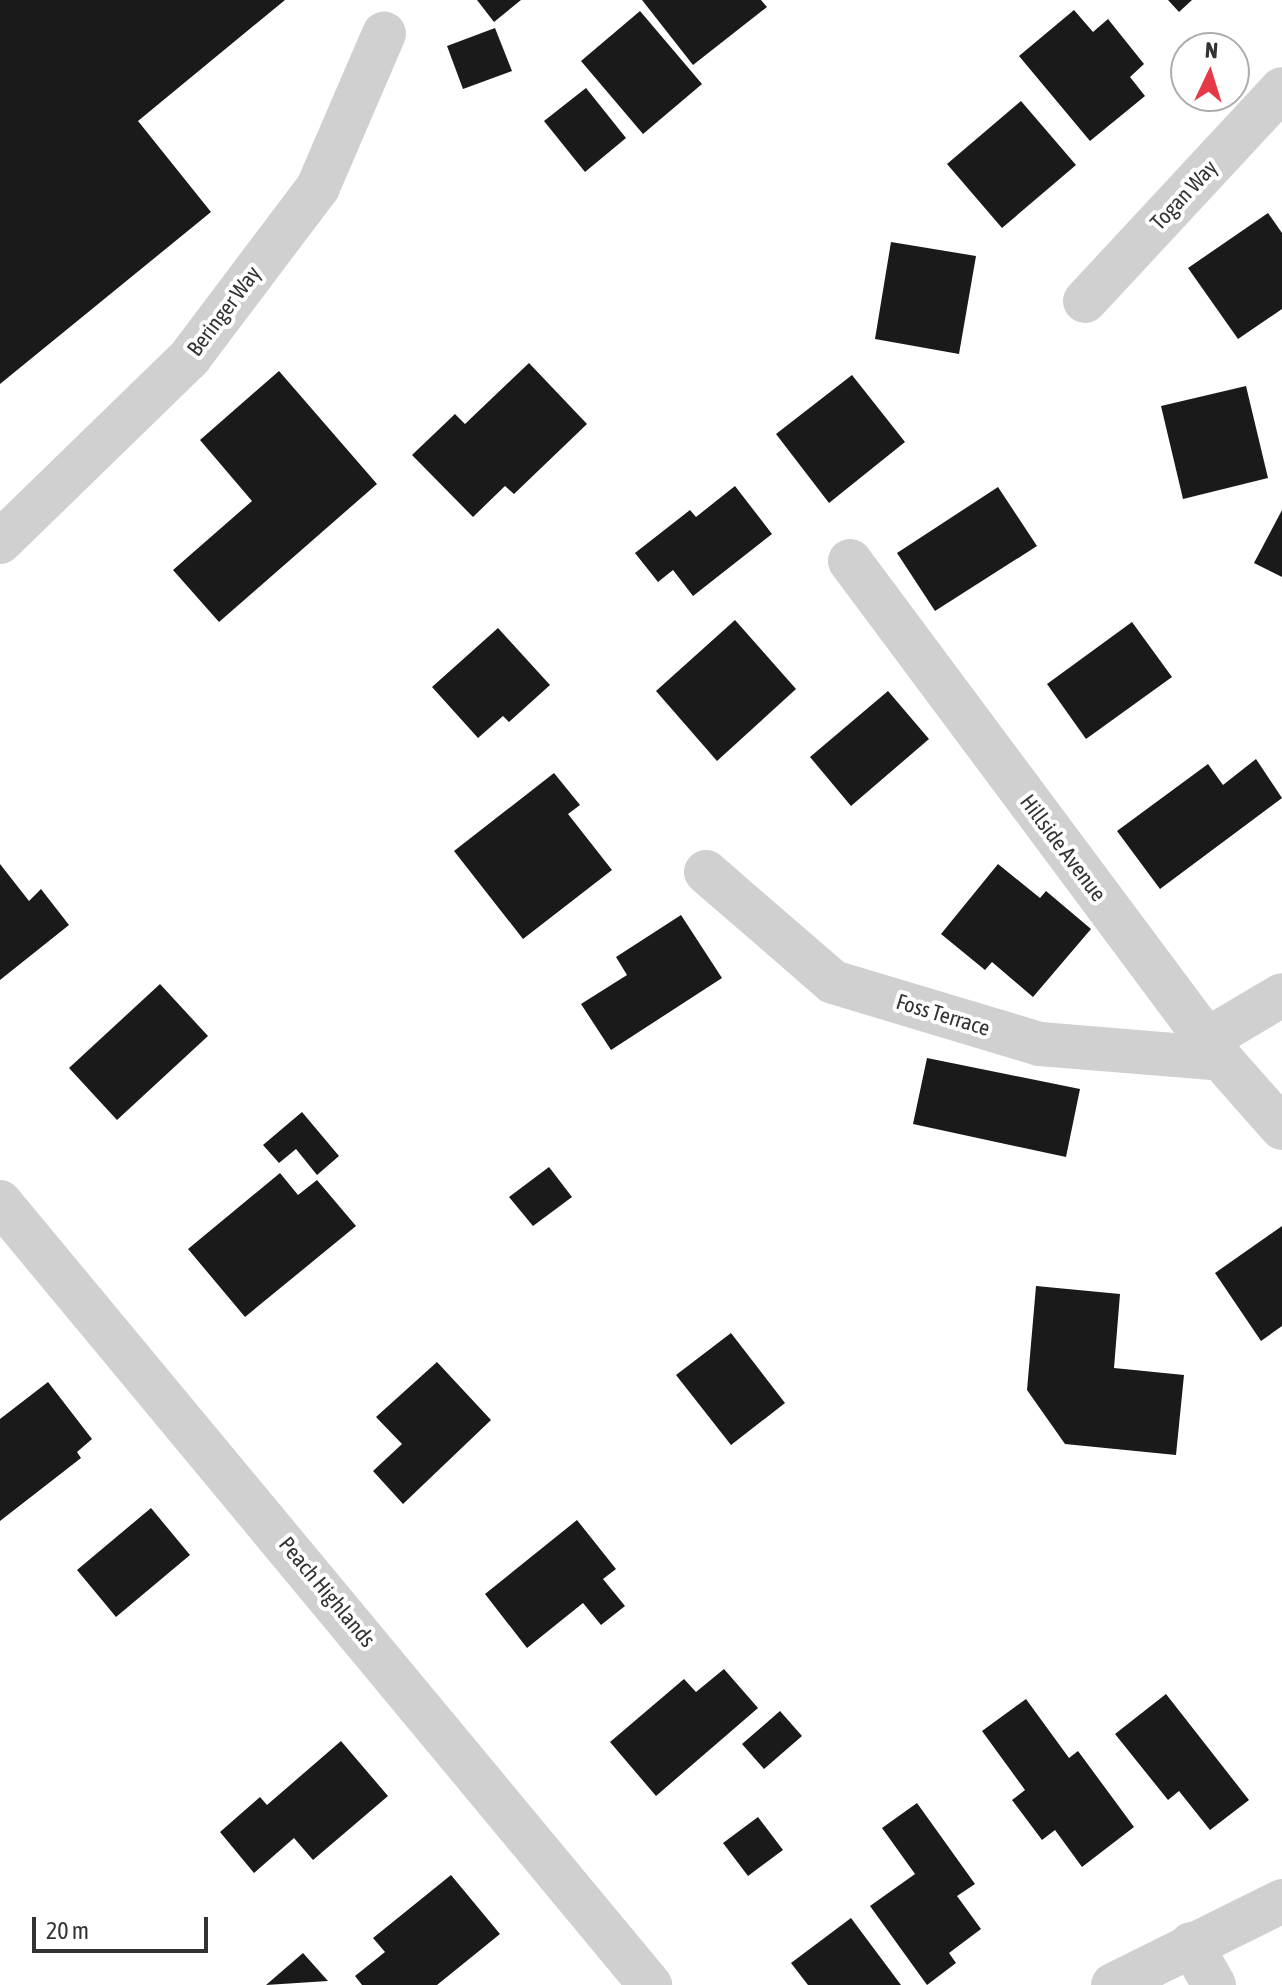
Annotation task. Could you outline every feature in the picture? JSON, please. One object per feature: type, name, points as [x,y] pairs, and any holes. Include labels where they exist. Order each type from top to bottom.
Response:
[{"type":"street","name":"Beringer Way","points":[[0,542],[199,345],[318,187],[384,34]]},
{"type":"street","name":"Togan Way","points":[[1085,301],[1282,89]]},
{"type":"street","name":"Hillside Avenue","points":[[850,561],[1214,1050],[1282,1128]]},
{"type":"street","name":"Foss Terrace","points":[[706,872],[833,982],[1040,1044],[1214,1050]]},
{"type":"street","points":[[1214,1050],[1282,995]]},
{"type":"street","name":"Peach Highlands","points":[[0,1202],[650,1985]]},
{"type":"street","points":[[1113,1985],[1282,1901]]},
{"type":"street","points":[[1191,1944],[1214,1985]]},
{"type":"building","points":[[0,0],[285,0],[138,121],[211,212],[0,384]]},
{"type":"building","points":[[477,0],[521,0],[494,22]]},
{"type":"building","points":[[642,0],[761,0],[767,7],[693,65]]},
{"type":"building","points":[[1168,0],[1192,0],[1179,12]]},
{"type":"building","points":[[1074,10],[1093,32],[1108,19],[1144,64],[1130,77],[1145,96],[1090,141],[1019,56]]},
{"type":"building","points":[[640,11],[702,84],[643,134],[581,61]]},
{"type":"building","points":[[495,28],[512,71],[463,89],[447,46]]},
{"type":"building","points":[[586,88],[626,138],[585,172],[544,121]]},
{"type":"building","points":[[1021,101],[1076,165],[1002,228],[947,164]]},
{"type":"building","points":[[1268,213],[1282,233],[1282,309],[1238,339],[1188,268]]},
{"type":"building","points":[[891,242],[976,256],[959,354],[875,339]]},
{"type":"building","points":[[529,363],[587,424],[514,494],[505,486],[473,517],[412,455],[455,414],[465,424]]},
{"type":"building","points":[[279,371],[377,484],[219,622],[173,570],[252,501],[200,440]]},
{"type":"building","points":[[852,375],[905,442],[829,503],[776,434]]},
{"type":"building","points":[[1246,386],[1268,478],[1183,499],[1161,406]]},
{"type":"building","points":[[735,486],[772,534],[693,596],[673,570],[658,582],[635,553],[690,510],[696,517]]},
{"type":"building","points":[[998,487],[1037,546],[935,611],[897,553]]},
{"type":"building","points":[[1282,510],[1282,577],[1254,563]]},
{"type":"building","points":[[735,620],[796,689],[717,761],[656,691]]},
{"type":"building","points":[[1132,622],[1172,677],[1086,739],[1047,684]]},
{"type":"building","points":[[498,628],[550,685],[509,722],[503,716],[478,738],[432,687]]},
{"type":"building","points":[[888,691],[929,739],[851,806],[810,757]]},
{"type":"building","points":[[1256,759],[1282,798],[1160,889],[1117,831],[1208,764],[1223,785]]},
{"type":"building","points":[[554,773],[580,805],[568,814],[612,870],[523,939],[454,851]]},
{"type":"building","points":[[0,864],[29,901],[41,889],[69,925],[0,980]]},
{"type":"building","points":[[998,864],[1040,898],[1046,891],[1091,929],[1033,997],[992,962],[985,970],[941,934]]},
{"type":"building","points":[[681,915],[722,978],[611,1050],[581,1004],[627,975],[616,957]]},
{"type":"building","points":[[160,984],[208,1036],[117,1120],[69,1068]]},
{"type":"building","points":[[927,1058],[1080,1089],[1066,1157],[913,1124]]},
{"type":"building","points":[[302,1112],[339,1156],[317,1175],[296,1149],[279,1163],[263,1145]]},
{"type":"building","points":[[549,1167],[572,1197],[533,1226],[509,1197]]},
{"type":"building","points":[[280,1173],[298,1195],[317,1180],[356,1226],[245,1317],[188,1249]]},
{"type":"building","points":[[1282,1226],[1282,1326],[1261,1341],[1215,1273]]},
{"type":"building","points":[[1036,1286],[1120,1294],[1114,1368],[1184,1375],[1176,1455],[1065,1444],[1027,1390]]},
{"type":"building","points":[[731,1333],[785,1403],[731,1445],[676,1375]]},
{"type":"building","points":[[437,1362],[491,1420],[403,1504],[373,1471],[402,1444],[376,1417]]},
{"type":"building","points":[[48,1382],[92,1439],[77,1452],[81,1458],[0,1521],[0,1419]]},
{"type":"building","points":[[151,1508],[190,1555],[116,1617],[77,1570]]},
{"type":"building","points":[[577,1520],[616,1569],[603,1579],[625,1606],[601,1625],[583,1603],[527,1648],[485,1594]]},
{"type":"building","points":[[724,1669],[758,1708],[656,1796],[610,1742],[684,1679],[696,1692]]},
{"type":"building","points":[[1166,1694],[1249,1800],[1210,1830],[1179,1791],[1168,1800],[1115,1734]]},
{"type":"building","points":[[1026,1699],[1069,1758],[1078,1751],[1134,1827],[1082,1867],[1055,1830],[1042,1840],[1012,1800],[1025,1790],[982,1731]]},
{"type":"building","points":[[780,1711],[802,1736],[764,1769],[742,1744]]},
{"type":"building","points":[[341,1741],[388,1796],[313,1860],[294,1838],[254,1873],[220,1832],[260,1797],[267,1805]]},
{"type":"building","points":[[917,1803],[975,1884],[957,1896],[981,1929],[949,1953],[956,1963],[927,1985],[870,1906],[915,1874],[882,1828]]},
{"type":"building","points":[[758,1817],[783,1850],[748,1876],[723,1843]]},
{"type":"building","points":[[451,1875],[500,1934],[437,1985],[362,1985],[355,1976],[385,1952],[373,1938]]},
{"type":"building","points":[[851,1918],[901,1985],[808,1985],[791,1963]]},
{"type":"building","points":[[303,1953],[328,1981],[266,1985]]}]
